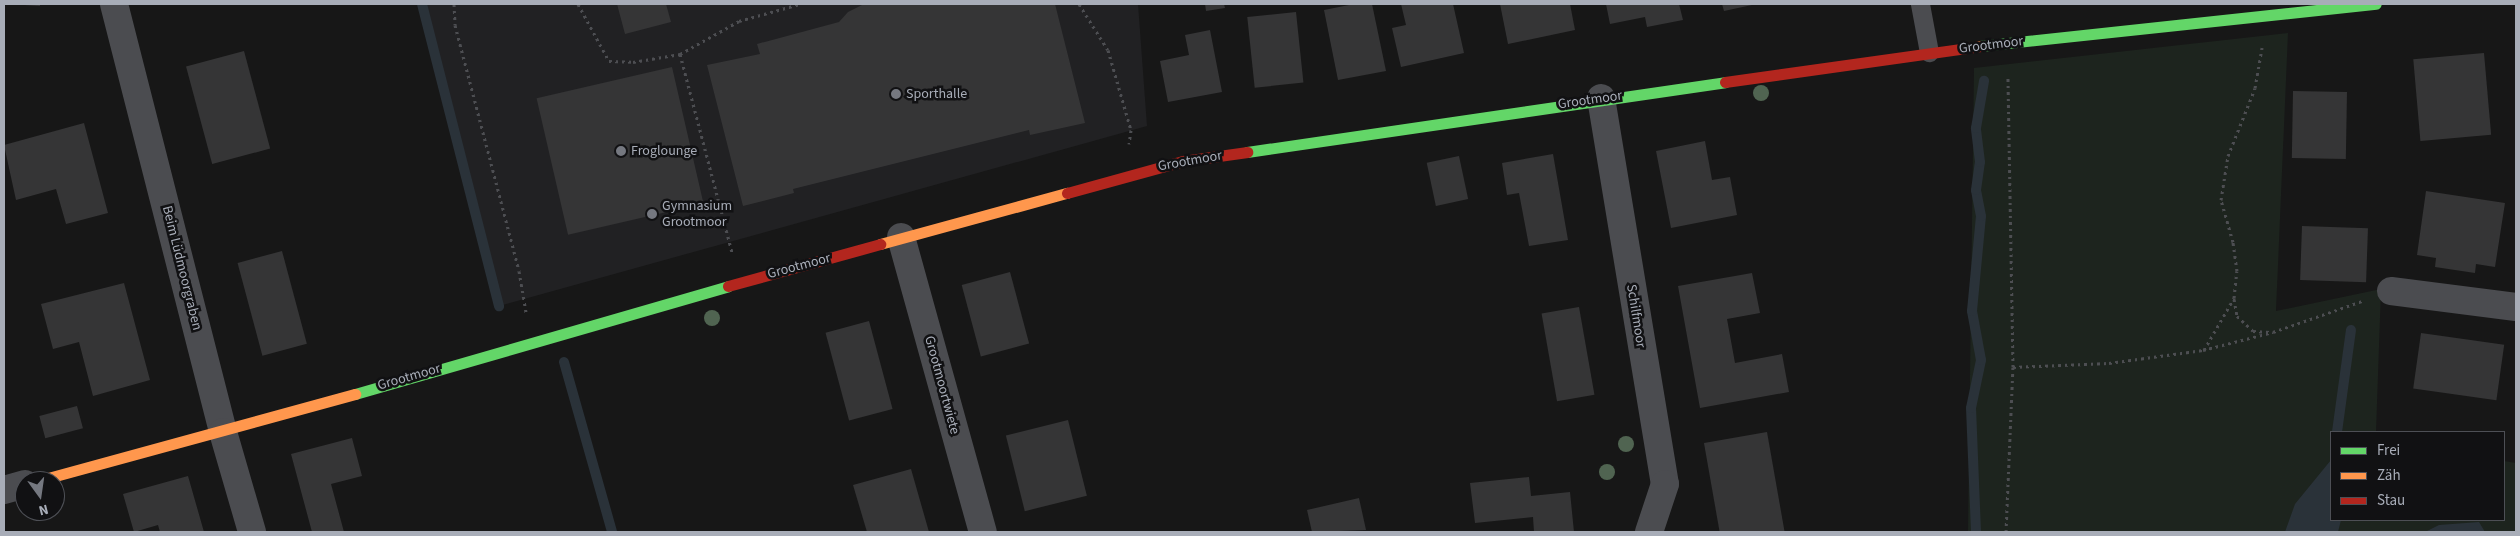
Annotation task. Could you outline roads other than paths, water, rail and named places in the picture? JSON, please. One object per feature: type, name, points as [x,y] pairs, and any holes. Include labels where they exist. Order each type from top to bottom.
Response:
[{"type":"street","name":"Beim Lüdmoorgraben","points":[[114,4],[223,432],[252,532]]},
{"type":"street","name":"Grootmoor","points":[[65,474],[223,432],[740,282],[1127,174],[1183,161],[1601,98],[1928,52],[2263,14],[2376,4]]},
{"type":"street","name":"Schilfmoor","points":[[1601,98],[1665,484],[1649,532]]},
{"type":"street","name":"Grootmoortwiete","points":[[902,237],[982,532]]},
{"type":"street","points":[[2391,291],[2516,307]]},
{"type":"lane","points":[[1920,4],[1928,52]]},
{"type":"waterway","points":[[422,4],[499,306]]},
{"type":"waterway","points":[[1976,532],[1971,408],[1981,360],[1972,311],[1981,216],[1976,190],[1980,162],[1976,128],[1984,81]]},
{"type":"waterway","points":[[2337,431],[2351,330]]},
{"type":"waterway","points":[[564,362],[612,532]]},
{"type":"place","name":"Sporthalle","points":[[896,94]]},
{"type":"place","name":"Froglounge","points":[[621,151]]},
{"type":"place","name":"Gymnasium Grootmoor","points":[[652,214]]}]
